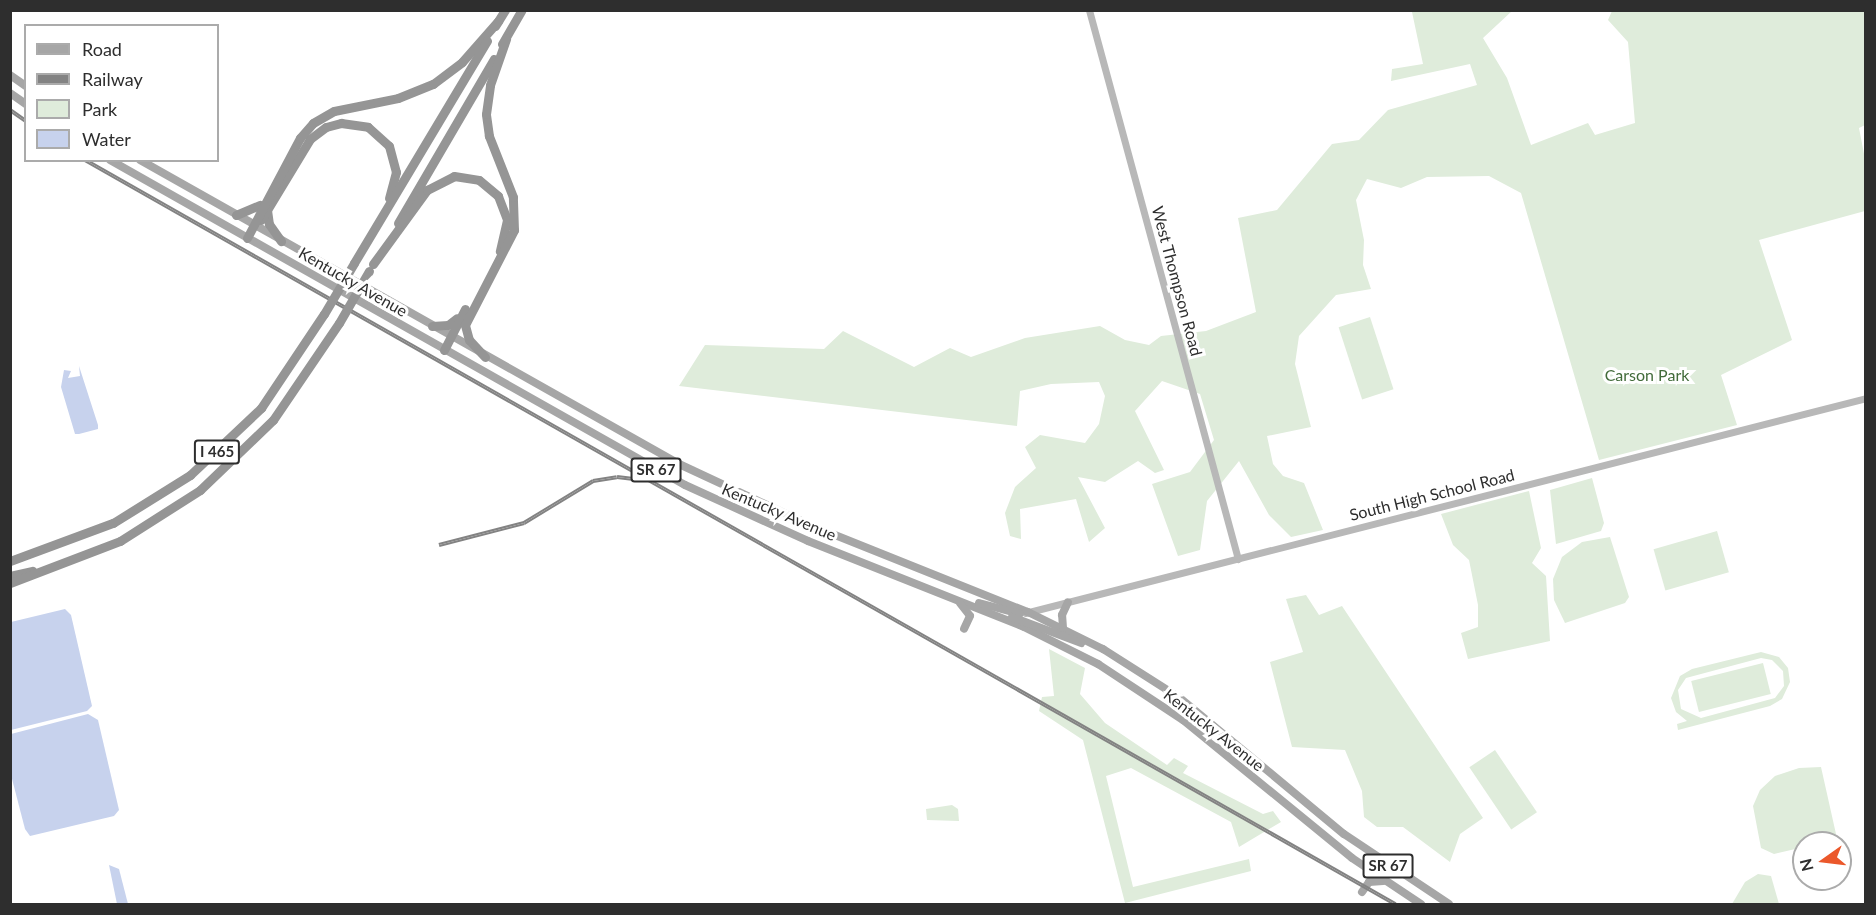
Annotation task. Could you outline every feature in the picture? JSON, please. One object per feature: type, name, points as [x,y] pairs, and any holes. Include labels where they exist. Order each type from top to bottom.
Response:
[{"type":"highway","name":"I 465","points":[[10,561],[69,542],[160,496],[220,449],[275,391],[324,314],[505,10]]},
{"type":"highway","name":"I 465","points":[[10,576],[50,568],[139,531],[219,474],[286,405],[339,323],[522,10]]},
{"type":"highway","points":[[247,238],[302,134],[313,123],[338,110],[398,98],[433,84],[462,62],[498,21]]},
{"type":"highway","points":[[444,350],[466,320],[514,230],[513,197],[492,144],[486,114],[490,85],[506,39]]},
{"type":"highway","points":[[236,215],[266,205],[313,136],[330,126],[349,122],[372,129],[393,153],[395,180],[380,220]]},
{"type":"highway","points":[[371,268],[432,185],[454,176],[479,180],[498,196],[507,228],[501,249],[467,307],[452,338]]},
{"type":"highway","points":[[266,205],[270,226],[281,241]]},
{"type":"highway","points":[[432,326],[450,324],[467,307]]},
{"type":"highway","name":"SR 67","points":[[466,320],[467,336],[485,357]]},
{"type":"highway","points":[[10,555],[69,542]]},
{"type":"highway","points":[[10,583],[50,568]]},
{"type":"main road","name":"West Thompson Road","points":[[1089,10],[1238,558]]},
{"type":"main road","points":[[10,75],[24,85]]},
{"type":"main road","points":[[10,93],[24,104]]},
{"type":"main road","name":"Kentucky Avenue","points":[[114,162],[699,492],[808,541],[1009,618],[1080,654],[1145,693],[1383,881],[1420,904]]},
{"type":"main road","name":"Kentucky Avenue","points":[[143,162],[632,439],[734,491],[1063,628],[1115,656],[1180,698],[1364,848],[1449,904]]},
{"type":"main road","name":"South High School Road","points":[[1009,618],[1866,398]]},
{"type":"main road","points":[[938,592],[1026,613]]},
{"type":"main road","points":[[954,598],[969,613],[964,629]]},
{"type":"main road","points":[[1063,628],[1062,615],[1068,602]]},
{"type":"main road","points":[[1009,618],[1115,656]]},
{"type":"main road","points":[[1362,892],[1369,882],[1383,881]]},
{"type":"green space","name":"Carson Park","points":[[1418,10],[1512,11],[1483,38],[1507,78],[1531,145],[1588,123],[1595,135],[1635,123],[1628,42],[1608,20],[1612,11],[1865,11],[1865,125],[1859,128],[1865,159],[1865,211],[1759,240],[1792,340],[1721,375],[1737,425],[1599,460],[1521,193],[1489,176],[1427,177],[1401,188],[1367,179],[1356,200],[1364,240],[1363,265],[1371,289],[1336,295],[1299,336],[1295,364],[1311,427],[1267,436],[1273,464],[1283,476],[1304,483],[1323,530],[1291,537],[1269,515],[1239,461],[1207,501],[1200,550],[1178,556],[1152,484],[1190,472],[1214,440],[1200,394],[1162,381],[1135,411],[1164,470],[1155,473],[1138,461],[1105,482],[1078,477],[1105,528],[1089,542],[1076,499],[1020,509],[1021,539],[1010,536],[1005,513],[1015,487],[1036,468],[1025,447],[1040,435],[1085,443],[1099,424],[1105,396],[1099,382],[1051,384],[1020,391],[1017,426],[679,386],[705,345],[824,349],[843,331],[914,367],[950,348],[971,357],[1025,338],[1100,326],[1125,340],[1149,345],[1161,336],[1206,331],[1256,312],[1238,218],[1277,210],[1332,144],[1359,140],[1388,110],[1477,85],[1470,64],[1391,81],[1392,69],[1423,64],[1412,12]]},
{"type":"green space","points":[[1370,317],[1393,389],[1362,399],[1339,327]]},
{"type":"green space","points":[[1592,478],[1604,523],[1601,531],[1556,544],[1550,490]]},
{"type":"green space","points":[[1529,491],[1541,548],[1532,563],[1546,576],[1550,641],[1468,659],[1461,633],[1478,627],[1478,605],[1469,560],[1453,545],[1441,514]]},
{"type":"green space","points":[[1717,531],[1729,572],[1665,591],[1654,549]]},
{"type":"green space","points":[[1610,537],[1629,597],[1625,603],[1565,623],[1554,600],[1553,579],[1562,557],[1582,542]]},
{"type":"green space","points":[[1306,595],[1319,615],[1342,606],[1483,818],[1460,834],[1450,862],[1403,827],[1377,827],[1364,817],[1362,791],[1345,750],[1292,747],[1270,662],[1303,652],[1286,599]]},
{"type":"green space","points":[[1049,649],[1085,668],[1080,694],[1105,723],[1167,765],[1174,758],[1188,766],[1183,773],[1263,814],[1273,811],[1281,822],[1239,847],[1231,822],[1131,768],[1106,776],[1133,887],[1249,859],[1251,871],[1125,903],[1083,740],[1039,711],[1042,697],[1054,696]]},
{"type":"green space","points":[[1761,652],[1779,657],[1788,668],[1790,682],[1782,699],[1770,706],[1678,730],[1677,724],[1687,721],[1676,712],[1671,698],[1680,676],[1692,669]],"holes":[[[1761,658],[1772,660],[1783,671],[1784,686],[1775,698],[1701,718],[1681,709],[1678,690],[1686,678]]]},
{"type":"green space","points":[[1763,663],[1771,694],[1699,712],[1691,681]]},
{"type":"green space","points":[[1495,750],[1537,812],[1511,830],[1469,767]]},
{"type":"green space","points":[[1821,767],[1835,831],[1792,831],[1792,850],[1774,854],[1761,848],[1753,806],[1760,790],[1775,776],[1799,768]]},
{"type":"green space","points":[[952,805],[958,809],[959,821],[927,820],[926,809]]},
{"type":"green space","points":[[1758,874],[1771,876],[1779,904],[1732,904],[1745,882]]},
{"type":"water","points":[[79,366],[98,429],[75,434],[61,387],[64,370],[71,371],[68,378],[80,376]]},
{"type":"water","points":[[65,609],[71,615],[92,706],[87,711],[11,730],[11,622]]},
{"type":"water","points":[[88,714],[98,720],[119,810],[114,816],[30,836],[25,829],[11,775],[11,734]]},
{"type":"water","points":[[109,865],[119,869],[128,904],[117,904]]},
{"type":"railway","points":[[10,110],[24,120]]},
{"type":"railway","points":[[89,162],[1395,904]]},
{"type":"railway","points":[[439,545],[524,523],[593,481],[617,477],[640,480]]}]
